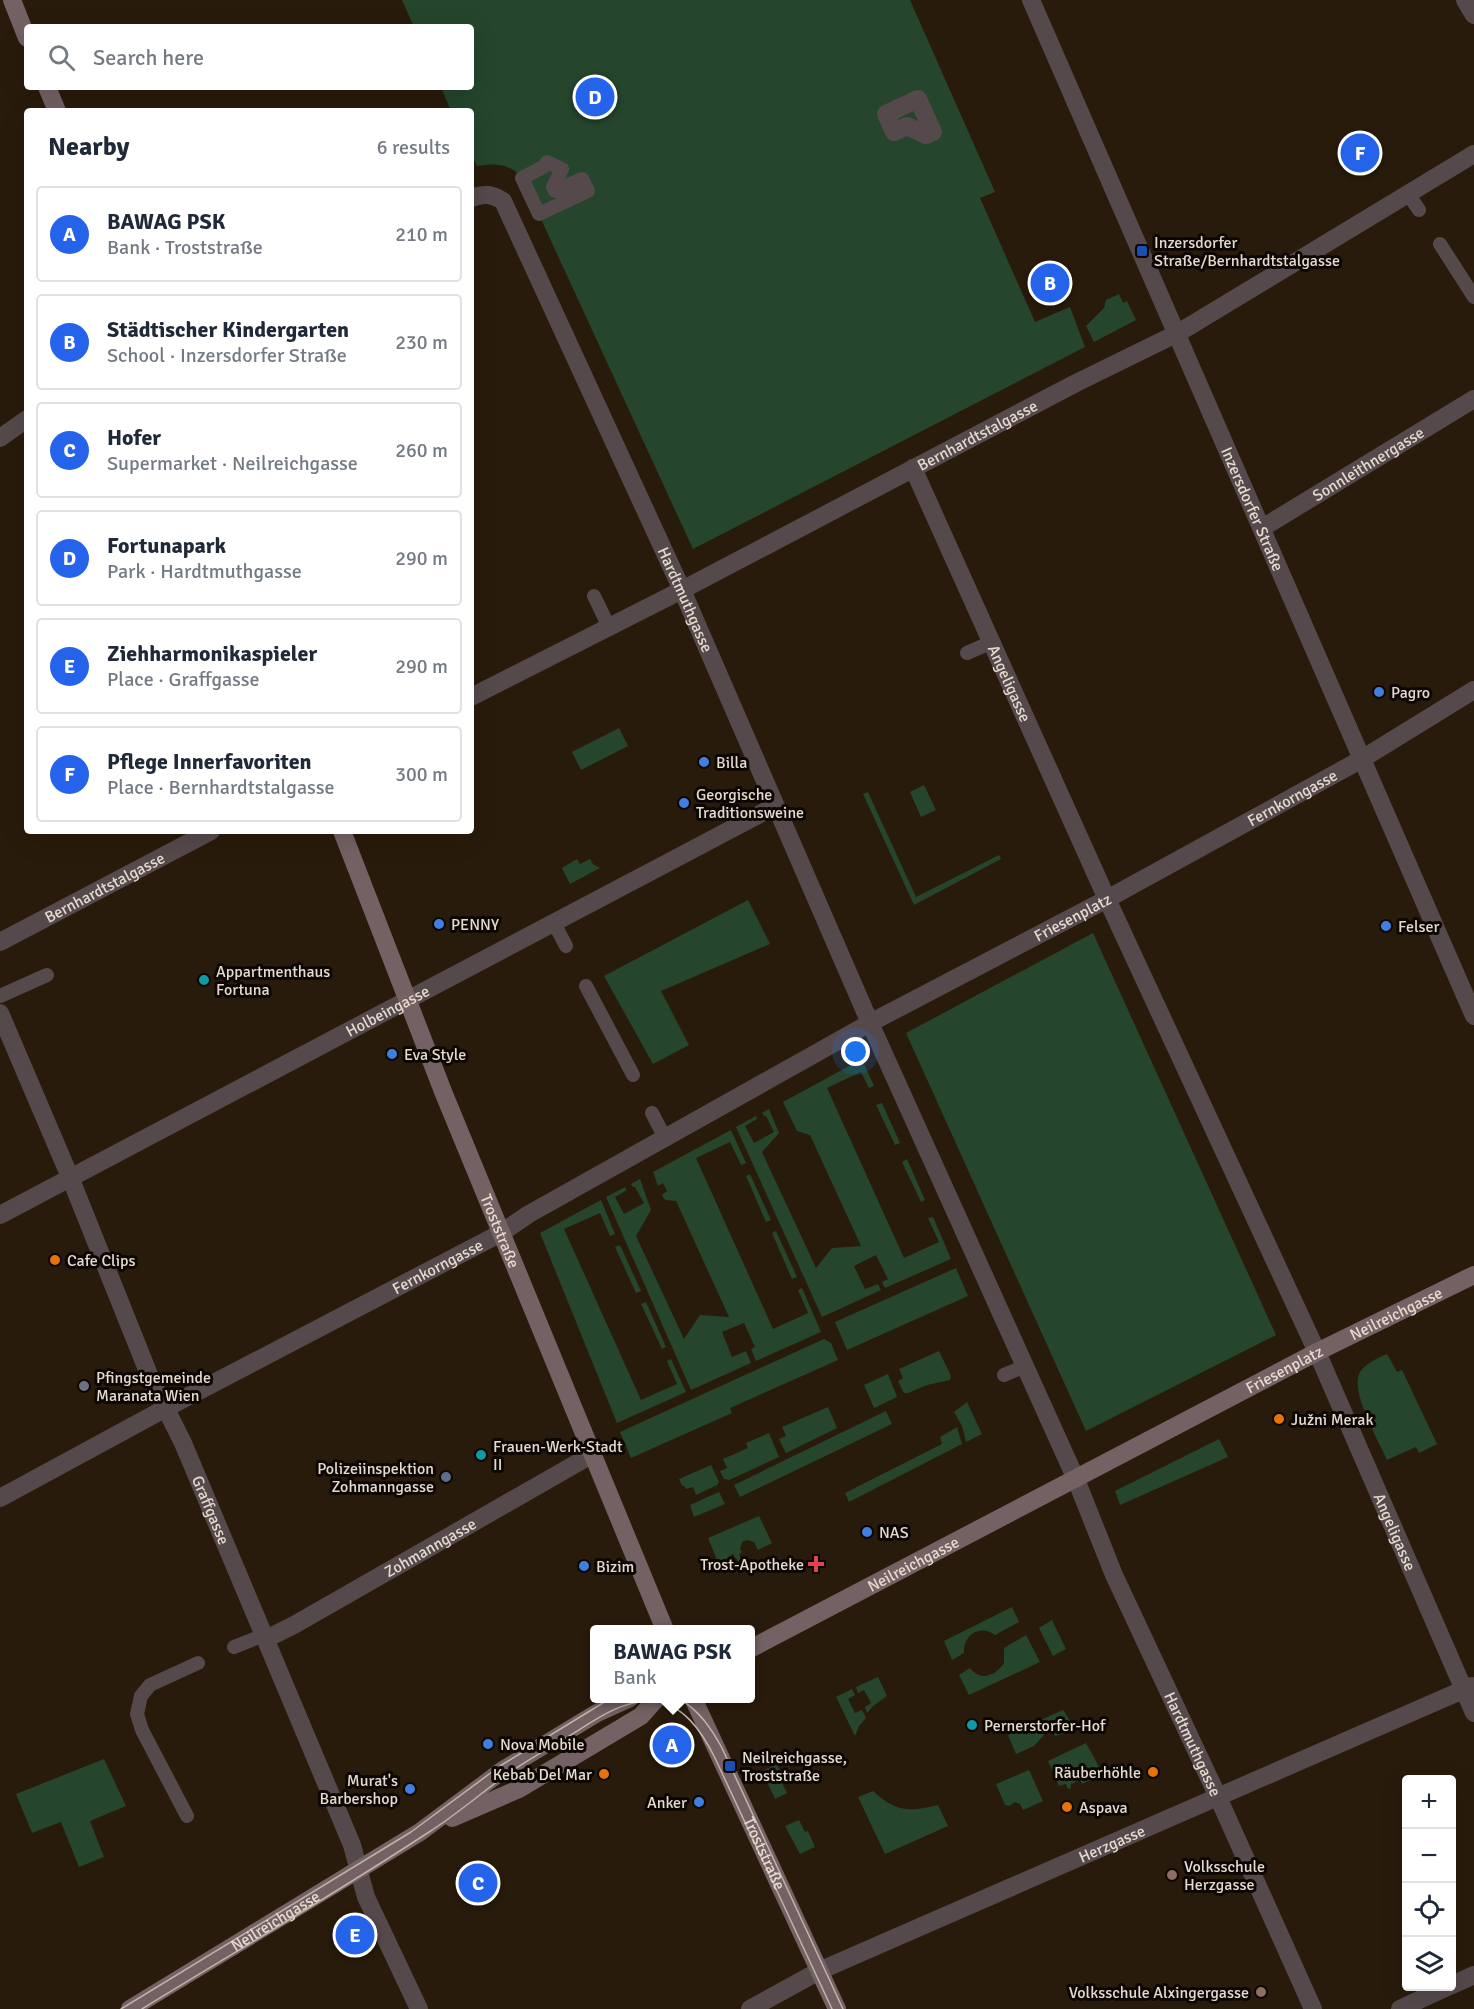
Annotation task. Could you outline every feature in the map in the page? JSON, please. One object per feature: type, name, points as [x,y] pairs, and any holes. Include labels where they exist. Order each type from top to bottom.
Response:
[{"type":"street","points":[[12,0],[24,30]]},
{"type":"street","name":"Inzersdorfer Straße","points":[[1031,0],[1362,759],[1467,980],[1474,1016]]},
{"type":"street","points":[[1465,0],[1474,15]]},
{"type":"street","points":[[48,90],[56,108]]},
{"type":"street","name":"Bernhardtstalgasse","points":[[474,695],[682,590],[1076,382],[1178,333],[1414,202],[1474,154]]},
{"type":"street","name":"Hardtmuthgasse","points":[[476,196],[494,195],[503,201],[682,590],[870,1023]]},
{"type":"street","name":"Sonnleithnergasse","points":[[1262,528],[1474,399]]},
{"type":"street","points":[[0,438],[24,421]]},
{"type":"street","name":"Angeligasse","points":[[913,468],[1107,898]]},
{"type":"street","name":"Fernkorngasse","points":[[1107,898],[1362,759],[1474,690]]},
{"type":"street","name":"Holbeingasse","points":[[0,1215],[775,806]]},
{"type":"street","name":"Bernhardtstalgasse","points":[[0,942],[205,834]]},
{"type":"street","name":"Troststraße","points":[[343,834],[407,1001],[663,1625]]},
{"type":"street","name":"Friesenplatz","points":[[870,1023],[1107,898],[1317,1352],[1075,1477]]},
{"type":"street","name":"Graffgasse","points":[[0,1012],[70,1177],[150,1377],[183,1443],[352,1845],[366,1898],[419,2009]]},
{"type":"street","points":[[870,1023],[1075,1477]]},
{"type":"street","name":"Fernkorngasse","points":[[0,1498],[166,1408],[501,1233],[529,1214],[870,1023]]},
{"type":"street","name":"Neilreichgasse","points":[[1317,1352],[1474,1275]]},
{"type":"street","name":"Angeligasse","points":[[1317,1352],[1469,1687],[1474,1713]]},
{"type":"street","name":"Zohmanngasse","points":[[265,1636],[294,1625],[592,1454]]},
{"type":"street","name":"Hardtmuthgasse","points":[[1075,1477],[1114,1575],[1218,1797],[1313,2009]]},
{"type":"street","name":"Neilreichgasse","points":[[755,1646],[1075,1477]]},
{"type":"street","name":"Herzgasse","points":[[750,2009],[819,1971],[1469,1687]]},
{"type":"street","name":"Neilreichgasse","points":[[130,2009],[420,1832],[503,1770],[597,1713],[619,1703]]},
{"type":"street","name":"Neilreichgasse","points":[[420,1832],[519,1789],[641,1716],[653,1703]]},
{"type":"street","name":"Troststraße","points":[[695,1703],[837,2009]]},
{"type":"street","points":[[1456,1983],[1474,1975]]},
{"type":"street","points":[[1400,2009],[1439,1991]]},
{"type":"lane","points":[[547,162],[562,169],[553,187],[555,191],[582,179],[588,191],[539,214],[522,178],[545,166],[547,162]]},
{"type":"lane","points":[[1440,244],[1474,297]]},
{"type":"lane","points":[[594,596],[609,627]]},
{"type":"lane","points":[[967,653],[992,642]]},
{"type":"lane","points":[[554,923],[566,946]]},
{"type":"lane","points":[[0,996],[47,975]]},
{"type":"lane","points":[[586,986],[633,1075]]},
{"type":"lane","points":[[652,1113],[665,1138]]},
{"type":"lane","points":[[1004,1375],[1025,1366]]},
{"type":"lane","points":[[234,1647],[265,1636]]},
{"type":"lane","points":[[187,1816],[142,1730],[137,1714],[141,1696],[150,1685],[198,1663]]},
{"type":"green space","points":[[402,0],[910,0],[995,192],[980,198],[1035,322],[1070,307],[1085,347],[693,549],[522,178],[512,169],[501,165],[477,166],[474,160],[474,108],[450,108],[442,90],[474,90],[474,24],[413,24]]},
{"type":"green space","points":[[1119,294],[1123,303],[1127,301],[1136,320],[1094,342],[1086,326],[1104,308],[1106,300]]},
{"type":"green space","points":[[619,728],[628,746],[581,770],[572,752]]},
{"type":"green space","points":[[924,785],[936,810],[921,817],[910,792]]},
{"type":"green space","points":[[868,792],[916,897],[999,855],[1001,859],[914,905],[863,794]]},
{"type":"green space","points":[[577,859],[580,864],[590,859],[600,868],[570,884],[562,868]]},
{"type":"green space","points":[[748,900],[770,944],[661,991],[689,1045],[653,1064],[604,976]]},
{"type":"green space","points":[[1093,933],[1276,1335],[1086,1431],[906,1033]]},
{"type":"green space","points":[[862,1059],[874,1086],[869,1088],[861,1072],[827,1088],[904,1258],[939,1242],[928,1218],[933,1217],[951,1259],[885,1288],[882,1282],[888,1279],[876,1255],[854,1266],[865,1289],[878,1284],[881,1290],[822,1317],[736,1127],[756,1116],[757,1119],[745,1126],[754,1143],[774,1132],[762,1113],[769,1109],[779,1133],[762,1152],[816,1268],[832,1248],[861,1246],[810,1135],[797,1131],[783,1102]]},
{"type":"green space","points":[[882,1103],[900,1143],[895,1145],[876,1105]]},
{"type":"green space","points":[[731,1130],[746,1163],[741,1165],[730,1142],[696,1158],[773,1329],[808,1313],[798,1290],[802,1288],[821,1332],[756,1361],[751,1349],[755,1347],[744,1323],[722,1332],[732,1357],[746,1351],[751,1363],[691,1390],[606,1197],[625,1187],[627,1190],[615,1197],[624,1214],[644,1203],[631,1184],[640,1179],[651,1210],[636,1236],[684,1339],[700,1315],[729,1317],[676,1201],[665,1200],[662,1195],[667,1191],[663,1183],[658,1186],[653,1172]]},
{"type":"green space","points":[[907,1159],[925,1200],[921,1202],[902,1162]]},
{"type":"green space","points":[[750,1174],[771,1220],[766,1222],[746,1176]]},
{"type":"green space","points":[[601,1200],[615,1234],[610,1236],[600,1213],[564,1229],[641,1400],[677,1384],[667,1361],[671,1359],[686,1392],[617,1423],[540,1233]]},
{"type":"green space","points":[[776,1231],[797,1277],[792,1279],[772,1233]]},
{"type":"green space","points":[[620,1245],[641,1291],[636,1293],[615,1247]]},
{"type":"green space","points":[[956,1268],[968,1296],[847,1350],[835,1322]]},
{"type":"green space","points":[[646,1302],[666,1347],[662,1349],[641,1304]]},
{"type":"green space","points":[[824,1339],[831,1343],[838,1360],[730,1408],[732,1413],[631,1458],[620,1432]]},
{"type":"green space","points":[[939,1351],[951,1376],[950,1380],[904,1393],[898,1381],[903,1378],[899,1369]]},
{"type":"green space","points":[[1387,1354],[1397,1372],[1402,1370],[1437,1444],[1419,1453],[1416,1447],[1387,1460],[1362,1403],[1358,1391],[1358,1380],[1365,1366]]},
{"type":"green space","points":[[888,1374],[897,1397],[874,1408],[864,1385]]},
{"type":"green space","points":[[967,1402],[982,1434],[966,1442],[962,1426],[954,1412]]},
{"type":"green space","points":[[828,1407],[837,1428],[786,1453],[779,1439],[786,1436],[782,1427]]},
{"type":"green space","points":[[886,1411],[892,1424],[740,1497],[734,1485]]},
{"type":"green space","points":[[957,1427],[962,1444],[849,1502],[845,1493],[942,1444],[940,1437]]},
{"type":"green space","points":[[769,1433],[779,1457],[729,1480],[724,1479],[720,1471],[727,1468],[723,1459],[748,1448],[746,1443]]},
{"type":"green space","points":[[1219,1439],[1228,1457],[1120,1505],[1115,1491]]},
{"type":"green space","points":[[711,1465],[719,1482],[717,1485],[696,1495],[693,1487],[686,1489],[682,1486],[679,1479]]},
{"type":"green space","points":[[719,1492],[725,1504],[694,1517],[690,1505]]},
{"type":"green space","points":[[759,1516],[772,1543],[758,1550],[754,1542],[747,1540],[742,1542],[740,1549],[742,1552],[739,1554],[741,1559],[738,1561],[733,1554],[727,1558],[731,1565],[720,1567],[708,1538]]},
{"type":"green space","points":[[1012,1607],[1019,1622],[995,1635],[984,1631],[974,1633],[966,1641],[964,1653],[952,1660],[944,1641]]},
{"type":"green space","points":[[1052,1620],[1066,1649],[1053,1656],[1039,1628]]},
{"type":"green space","points":[[1026,1635],[1040,1662],[969,1695],[959,1675],[970,1668],[979,1675],[992,1674],[1004,1663],[1004,1648]]},
{"type":"green space","points":[[878,1677],[887,1696],[867,1713],[865,1707],[871,1703],[864,1690],[858,1693],[856,1687]]},
{"type":"green space","points":[[852,1689],[855,1695],[848,1699],[855,1713],[862,1710],[866,1718],[859,1726],[855,1736],[836,1697]]},
{"type":"green space","points":[[1063,1710],[1076,1730],[1055,1736],[1047,1724],[1041,1727],[1044,1735],[1034,1746],[1016,1754],[1008,1735]]},
{"type":"green space","points":[[1086,1743],[1103,1774],[1082,1784],[1080,1780],[1071,1784],[1071,1788],[1068,1789],[1066,1784],[1059,1786],[1048,1761]]},
{"type":"green space","points":[[104,1759],[126,1806],[90,1821],[104,1857],[79,1867],[61,1822],[32,1833],[16,1794]]},
{"type":"green space","points":[[777,1764],[787,1793],[775,1799],[762,1771]]},
{"type":"green space","points":[[1029,1770],[1043,1801],[1023,1810],[1020,1804],[1015,1802],[1009,1806],[1005,1805],[996,1784]]},
{"type":"green space","points":[[873,1791],[896,1807],[919,1809],[938,1805],[948,1826],[885,1854],[858,1797]]},
{"type":"green space","points":[[799,1820],[805,1832],[808,1831],[815,1847],[800,1854],[785,1826]]},
{"type":"tram line","points":[[121,2009],[411,1832],[500,1766],[603,1703]]},
{"type":"tram line","points":[[142,2009],[394,1855],[449,1819],[514,1770],[599,1718],[634,1703]]},
{"type":"tram line","points":[[662,1703],[682,1713],[690,1720],[710,1748],[832,2009]]},
{"type":"tram line","points":[[685,1703],[704,1720],[722,1748],[843,2009]]},
{"type":"place","name":"Fortunapark","points":[[595,97]]},
{"type":"place","name":"Pflege Innerfavoriten","points":[[1360,153]]},
{"type":"place","name":"Inzersdorfer Straße/Bernhardtstalgasse","points":[[1142,251]]},
{"type":"place","name":"Städtischer Kindergarten","points":[[1050,283]]},
{"type":"place","name":"Pagro","points":[[1379,692]]},
{"type":"place","name":"Billa","points":[[704,762]]},
{"type":"place","name":"Georgische Traditionsweine","points":[[684,803]]},
{"type":"place","name":"PENNY","points":[[439,924]]},
{"type":"place","name":"Felser","points":[[1386,926]]},
{"type":"place","name":"Appartmenthaus Fortuna","points":[[204,980]]},
{"type":"place","name":"Eva Style","points":[[392,1054]]},
{"type":"place","name":"Cafe Clips","points":[[55,1260]]},
{"type":"place","name":"Pfingstgemeinde Maranata Wien","points":[[84,1386]]},
{"type":"place","name":"Južni Merak","points":[[1279,1419]]},
{"type":"place","name":"Frauen-Werk-Stadt II","points":[[481,1455]]},
{"type":"place","name":"Polizeiinspektion Zohmanngasse","points":[[446,1477]]},
{"type":"place","name":"NAS","points":[[867,1532]]},
{"type":"place","name":"Trost-Apotheke","points":[[816,1564]]},
{"type":"place","name":"Bizim","points":[[584,1566]]},
{"type":"place","name":"Pernerstorfer-Hof","points":[[972,1725]]},
{"type":"place","name":"Nova Mobile","points":[[488,1744]]},
{"type":"place","name":"BAWAG PSK","points":[[672,1745]]},
{"type":"place","name":"Neilreichgasse, Troststraße","points":[[730,1766]]},
{"type":"place","name":"Räuberhöhle","points":[[1153,1772]]},
{"type":"place","name":"Kebab Del Mar","points":[[604,1774]]},
{"type":"place","name":"Murat's Barbershop","points":[[410,1789]]},
{"type":"place","name":"Anker","points":[[699,1802]]},
{"type":"place","name":"Aspava","points":[[1067,1807]]},
{"type":"place","name":"Volksschule Herzgasse","points":[[1172,1875]]},
{"type":"place","name":"Hofer","points":[[478,1883]]},
{"type":"place","name":"Ziehharmonikaspieler","points":[[355,1935]]},
{"type":"place","name":"Volksschule Alxingergasse","points":[[1261,1992]]}]
